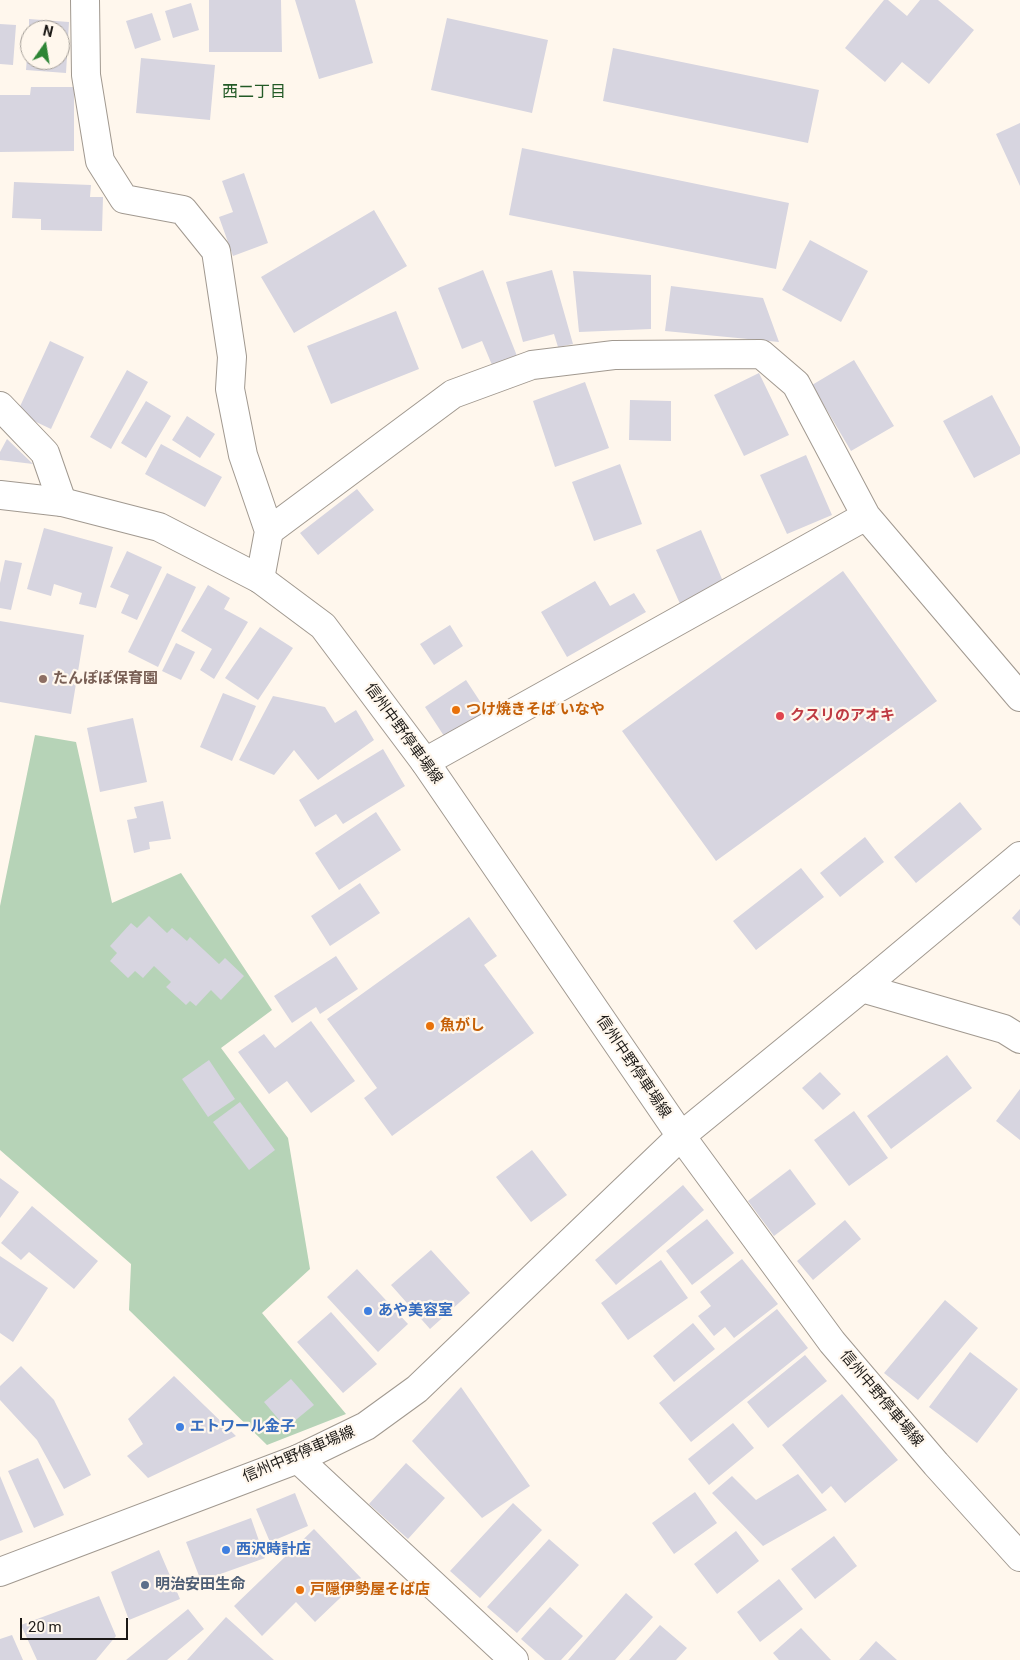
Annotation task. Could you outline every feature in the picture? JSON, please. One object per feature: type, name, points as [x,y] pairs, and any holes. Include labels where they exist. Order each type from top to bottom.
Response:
[{"type":"street","points":[[85,0],[86,75],[100,160],[124,199],[184,210],[216,251],[232,357],[230,389],[243,455],[269,531],[260,579]]},
{"type":"street","points":[[269,531],[453,394],[532,365],[614,355],[761,354],[796,384],[866,516],[1020,697]]},
{"type":"street","points":[[0,406],[45,453],[62,502]]},
{"type":"street","name":"信州中野停車場線","points":[[0,495],[62,502],[159,526],[260,579],[323,626],[425,762],[680,1136],[832,1342],[936,1464],[1020,1557]]},
{"type":"street","points":[[425,762],[866,516]]},
{"type":"street","points":[[680,1136],[1020,856]]},
{"type":"street","points":[[862,988],[1004,1029],[1020,1039]]},
{"type":"street","name":"信州中野停車場線","points":[[0,1572],[298,1459],[366,1426],[417,1389],[680,1136]]},
{"type":"street","points":[[298,1459],[514,1660]]},
{"type":"green space","points":[[35,735],[76,742],[112,903],[181,873],[272,1010],[221,1048],[288,1138],[310,1269],[262,1313],[346,1414],[267,1445],[129,1310],[131,1264],[0,1150],[0,906]]},
{"type":"building","points":[[209,0],[281,0],[282,52],[209,52]]},
{"type":"building","points":[[295,0],[355,0],[373,63],[319,79]]},
{"type":"building","points":[[884,0],[888,0],[907,16],[920,0],[938,0],[974,30],[929,84],[902,62],[885,82],[845,48]]},
{"type":"building","points":[[191,3],[199,30],[173,38],[165,11]]},
{"type":"building","points":[[152,13],[161,40],[135,49],[126,21]]},
{"type":"building","points":[[447,18],[548,40],[532,113],[431,90]]},
{"type":"building","points":[[0,24],[16,25],[13,65],[0,64]]},
{"type":"building","points":[[613,48],[819,90],[808,143],[603,101]]},
{"type":"building","points":[[141,58],[215,65],[210,120],[136,113]]},
{"type":"building","points":[[26,70],[66,70],[66,73]]},
{"type":"building","points":[[31,87],[74,87],[74,151],[0,152],[0,95],[30,95]]},
{"type":"building","points":[[1020,123],[1020,186],[996,134]]},
{"type":"building","points":[[522,148],[789,203],[776,269],[509,215]]},
{"type":"building","points":[[244,173],[268,243],[233,256],[219,217],[233,212],[222,181]]},
{"type":"building","points":[[14,182],[91,185],[90,197],[103,197],[102,231],[41,230],[41,219],[12,218]]},
{"type":"building","points":[[374,210],[407,266],[294,333],[261,277]]},
{"type":"building","points":[[810,240],[868,271],[841,322],[782,290]]},
{"type":"building","points":[[483,270],[517,356],[492,365],[482,341],[462,349],[438,288]]},
{"type":"building","points":[[552,270],[573,344],[558,347],[554,334],[523,342],[506,282]]},
{"type":"building","points":[[573,271],[651,275],[651,329],[579,332]]},
{"type":"building","points":[[671,286],[763,298],[779,342],[665,331]]},
{"type":"building","points":[[396,311],[419,369],[331,404],[307,346]]},
{"type":"building","points":[[50,341],[84,357],[51,429],[17,413]]},
{"type":"building","points":[[854,360],[894,426],[851,451],[812,385]]},
{"type":"building","points":[[127,370],[148,382],[111,449],[90,437]]},
{"type":"building","points":[[759,373],[789,435],[744,456],[714,395]]},
{"type":"building","points":[[585,382],[609,448],[555,467],[533,401]]},
{"type":"building","points":[[992,395],[1020,447],[1020,454],[974,478],[943,421]]},
{"type":"building","points":[[630,400],[671,401],[671,441],[629,440]]},
{"type":"building","points":[[146,401],[171,416],[146,458],[121,443]]},
{"type":"building","points":[[187,416],[215,434],[200,458],[172,440]]},
{"type":"building","points":[[7,439],[33,464],[0,460],[0,452]]},
{"type":"building","points":[[161,444],[222,477],[205,507],[145,474]]},
{"type":"building","points":[[806,455],[832,515],[787,534],[760,475]]},
{"type":"building","points":[[620,464],[642,524],[594,541],[572,482]]},
{"type":"building","points":[[357,489],[374,510],[318,555],[300,533]]},
{"type":"building","points":[[44,528],[113,547],[96,608],[79,604],[82,593],[54,584],[51,596],[27,589]]},
{"type":"building","points":[[701,530],[725,586],[681,606],[656,550]]},
{"type":"building","points":[[127,551],[162,567],[137,620],[121,613],[129,595],[110,587]]},
{"type":"building","points":[[5,560],[22,563],[11,610],[0,608],[0,583]]},
{"type":"building","name":"クスリのアオキ","points":[[843,571],[937,701],[716,861],[622,731]]},
{"type":"building","points":[[167,573],[196,587],[158,667],[128,652]]},
{"type":"building","points":[[595,581],[610,606],[634,593],[646,612],[567,657],[541,612]]},
{"type":"building","points":[[208,585],[230,598],[224,609],[248,622],[214,679],[200,670],[212,649],[181,631]]},
{"type":"building","name":"たんぽぽ保育園","points":[[0,621],[84,635],[71,714],[0,702]]},
{"type":"building","points":[[450,625],[463,646],[434,665],[420,644]]},
{"type":"building","points":[[260,627],[293,648],[258,700],[225,678]]},
{"type":"building","points":[[176,643],[195,652],[181,680],[162,671]]},
{"type":"building","name":"つけ焼きそば いなや","points":[[466,680],[487,712],[446,739],[425,707]]},
{"type":"building","points":[[223,693],[256,706],[232,761],[200,747]]},
{"type":"building","points":[[273,696],[325,707],[335,723],[356,710],[374,740],[318,780],[294,750],[274,775],[239,760]]},
{"type":"building","points":[[133,718],[147,782],[100,792],[87,728]]},
{"type":"building","points":[[383,749],[405,786],[343,824],[336,814],[315,827],[299,800]]},
{"type":"building","points":[[163,801],[171,839],[149,842],[150,849],[134,853],[127,820],[137,818],[134,807]]},
{"type":"building","points":[[960,802],[982,829],[916,883],[894,857]]},
{"type":"building","points":[[376,812],[401,850],[339,890],[315,853]]},
{"type":"building","points":[[865,837],[884,862],[840,897],[820,873]]},
{"type":"building","points":[[801,868],[824,897],[756,950],[733,921]]},
{"type":"building","points":[[360,883],[380,913],[330,946],[311,916]]},
{"type":"building","points":[[1020,909],[1020,926],[1012,918]]},
{"type":"building","points":[[149,916],[167,933],[172,928],[187,941],[190,937],[219,964],[225,958],[244,976],[221,1000],[211,990],[196,1006],[190,1001],[186,1005],[166,987],[171,982],[154,966],[143,978],[135,971],[128,978],[110,961],[117,953],[110,946],[131,923],[137,928]]},
{"type":"building","name":"魚がし","points":[[469,917],[497,956],[484,965],[534,1033],[392,1136],[364,1098],[377,1088],[327,1019]]},
{"type":"building","points":[[336,956],[358,989],[320,1014],[316,1007],[292,1023],[274,996]]},
{"type":"building","points":[[311,1021],[355,1081],[311,1113],[287,1081],[269,1094],[238,1052],[264,1034],[275,1048]]},
{"type":"building","points":[[947,1055],[972,1088],[891,1149],[867,1116]]},
{"type":"building","points":[[209,1060],[235,1099],[208,1117],[182,1079]]},
{"type":"building","points":[[820,1072],[841,1094],[823,1110],[802,1088]]},
{"type":"building","points":[[1020,1089],[1020,1140],[996,1121]]},
{"type":"building","points":[[240,1102],[275,1150],[249,1170],[213,1122]]},
{"type":"building","points":[[854,1111],[888,1158],[849,1186],[814,1140]]},
{"type":"building","points":[[532,1150],[567,1195],[531,1222],[496,1177]]},
{"type":"building","points":[[790,1169],[816,1204],[774,1236],[748,1201]]},
{"type":"building","points":[[0,1178],[19,1192],[0,1218]]},
{"type":"building","points":[[683,1185],[704,1210],[616,1285],[595,1260]]},
{"type":"building","points":[[32,1206],[98,1261],[74,1289],[29,1252],[21,1260],[1,1243]]},
{"type":"building","points":[[707,1219],[734,1253],[692,1285],[666,1251]]},
{"type":"building","points":[[845,1220],[861,1239],[813,1280],[797,1261]]},
{"type":"building","points":[[431,1250],[470,1293],[430,1329],[391,1285]]},
{"type":"building","points":[[0,1256],[48,1288],[13,1342],[0,1333]]},
{"type":"building","points":[[742,1259],[778,1304],[734,1338],[725,1327],[714,1336],[698,1316],[711,1306],[700,1292]]},
{"type":"building","points":[[661,1260],[688,1298],[628,1340],[601,1303]]},
{"type":"building","name":"あや美容室","points":[[357,1269],[408,1324],[378,1352],[327,1297]]},
{"type":"building","points":[[945,1300],[978,1328],[918,1400],[884,1373]]},
{"type":"building","points":[[777,1309],[808,1348],[691,1442],[659,1403]]},
{"type":"building","points":[[331,1312],[377,1364],[343,1393],[297,1342]]},
{"type":"building","points":[[693,1323],[715,1349],[674,1382],[653,1356]]},
{"type":"building","points":[[970,1352],[1018,1389],[977,1443],[929,1407]]},
{"type":"building","points":[[805,1355],[827,1381],[768,1428],[747,1402]]},
{"type":"building","points":[[21,1366],[54,1400],[91,1475],[64,1489],[37,1440],[0,1400],[0,1386]]},
{"type":"building","name":"エトワール金子","points":[[174,1376],[236,1436],[148,1478],[127,1456],[143,1444],[128,1419]]},
{"type":"building","points":[[291,1379],[314,1405],[286,1428],[264,1402]]},
{"type":"building","points":[[461,1387],[530,1486],[482,1518],[412,1441]]},
{"type":"building","points":[[842,1394],[898,1460],[845,1503],[831,1486],[822,1494],[782,1445]]},
{"type":"building","points":[[733,1423],[754,1448],[709,1485],[688,1459]]},
{"type":"building","points":[[38,1458],[64,1515],[34,1528],[8,1471]]},
{"type":"building","points":[[406,1463],[445,1498],[408,1539],[369,1504]]},
{"type":"building","points":[[798,1474],[827,1510],[763,1546],[712,1493],[732,1476],[756,1500]]},
{"type":"building","points":[[0,1476],[23,1532],[0,1541]]},
{"type":"building","points":[[695,1492],[717,1523],[674,1554],[652,1523]]},
{"type":"building","points":[[295,1493],[308,1526],[270,1542],[256,1509]]},
{"type":"building","points":[[513,1503],[542,1530],[480,1598],[450,1571]]},
{"type":"building","name":"西沢時計店","points":[[251,1518],[265,1558],[201,1581],[186,1542]]},
{"type":"building","name":"戸隠伊勢屋そば店","points":[[314,1529],[361,1578],[315,1622],[296,1602],[262,1636],[234,1606]]},
{"type":"building","points":[[736,1531],[759,1561],[717,1594],[694,1564]]},
{"type":"building","points":[[834,1536],[857,1566],[815,1599],[791,1569]]},
{"type":"building","points":[[549,1539],[579,1565],[517,1633],[487,1607]]},
{"type":"building","name":"明治安田生命","points":[[159,1550],[180,1599],[129,1620],[111,1572]]},
{"type":"building","points":[[779,1579],[803,1609],[760,1642],[737,1612]]},
{"type":"building","points":[[626,1593],[653,1617],[615,1660],[568,1660]]},
{"type":"building","points":[[99,1596],[116,1636],[96,1660],[37,1660],[21,1625]]},
{"type":"building","points":[[550,1607],[583,1636],[561,1660],[545,1660],[521,1639]]},
{"type":"building","points":[[188,1609],[204,1629],[167,1660],[126,1660]]},
{"type":"building","points":[[226,1617],[274,1660],[187,1660]]},
{"type":"building","points":[[660,1625],[687,1648],[676,1660],[629,1660]]},
{"type":"building","points":[[801,1628],[831,1660],[779,1660],[773,1653]]},
{"type":"building","points":[[12,1635],[23,1660],[0,1660],[0,1639]]},
{"type":"building","points":[[876,1641],[897,1660],[859,1660]]},
{"type":"place","name":"たんぽぽ保育園","points":[[43,679]]},
{"type":"place","name":"つけ焼きそば いなや","points":[[456,710]]},
{"type":"place","name":"クスリのアオキ","points":[[780,716]]},
{"type":"place","name":"魚がし","points":[[430,1026]]},
{"type":"place","name":"あや美容室","points":[[368,1311]]},
{"type":"place","name":"エトワール金子","points":[[180,1427]]},
{"type":"place","name":"西沢時計店","points":[[226,1550]]},
{"type":"place","name":"明治安田生命","points":[[145,1585]]},
{"type":"place","name":"戸隠伊勢屋そば店","points":[[300,1590]]},
{"type":"district","name":"西二丁目","points":[[254,93]]}]
